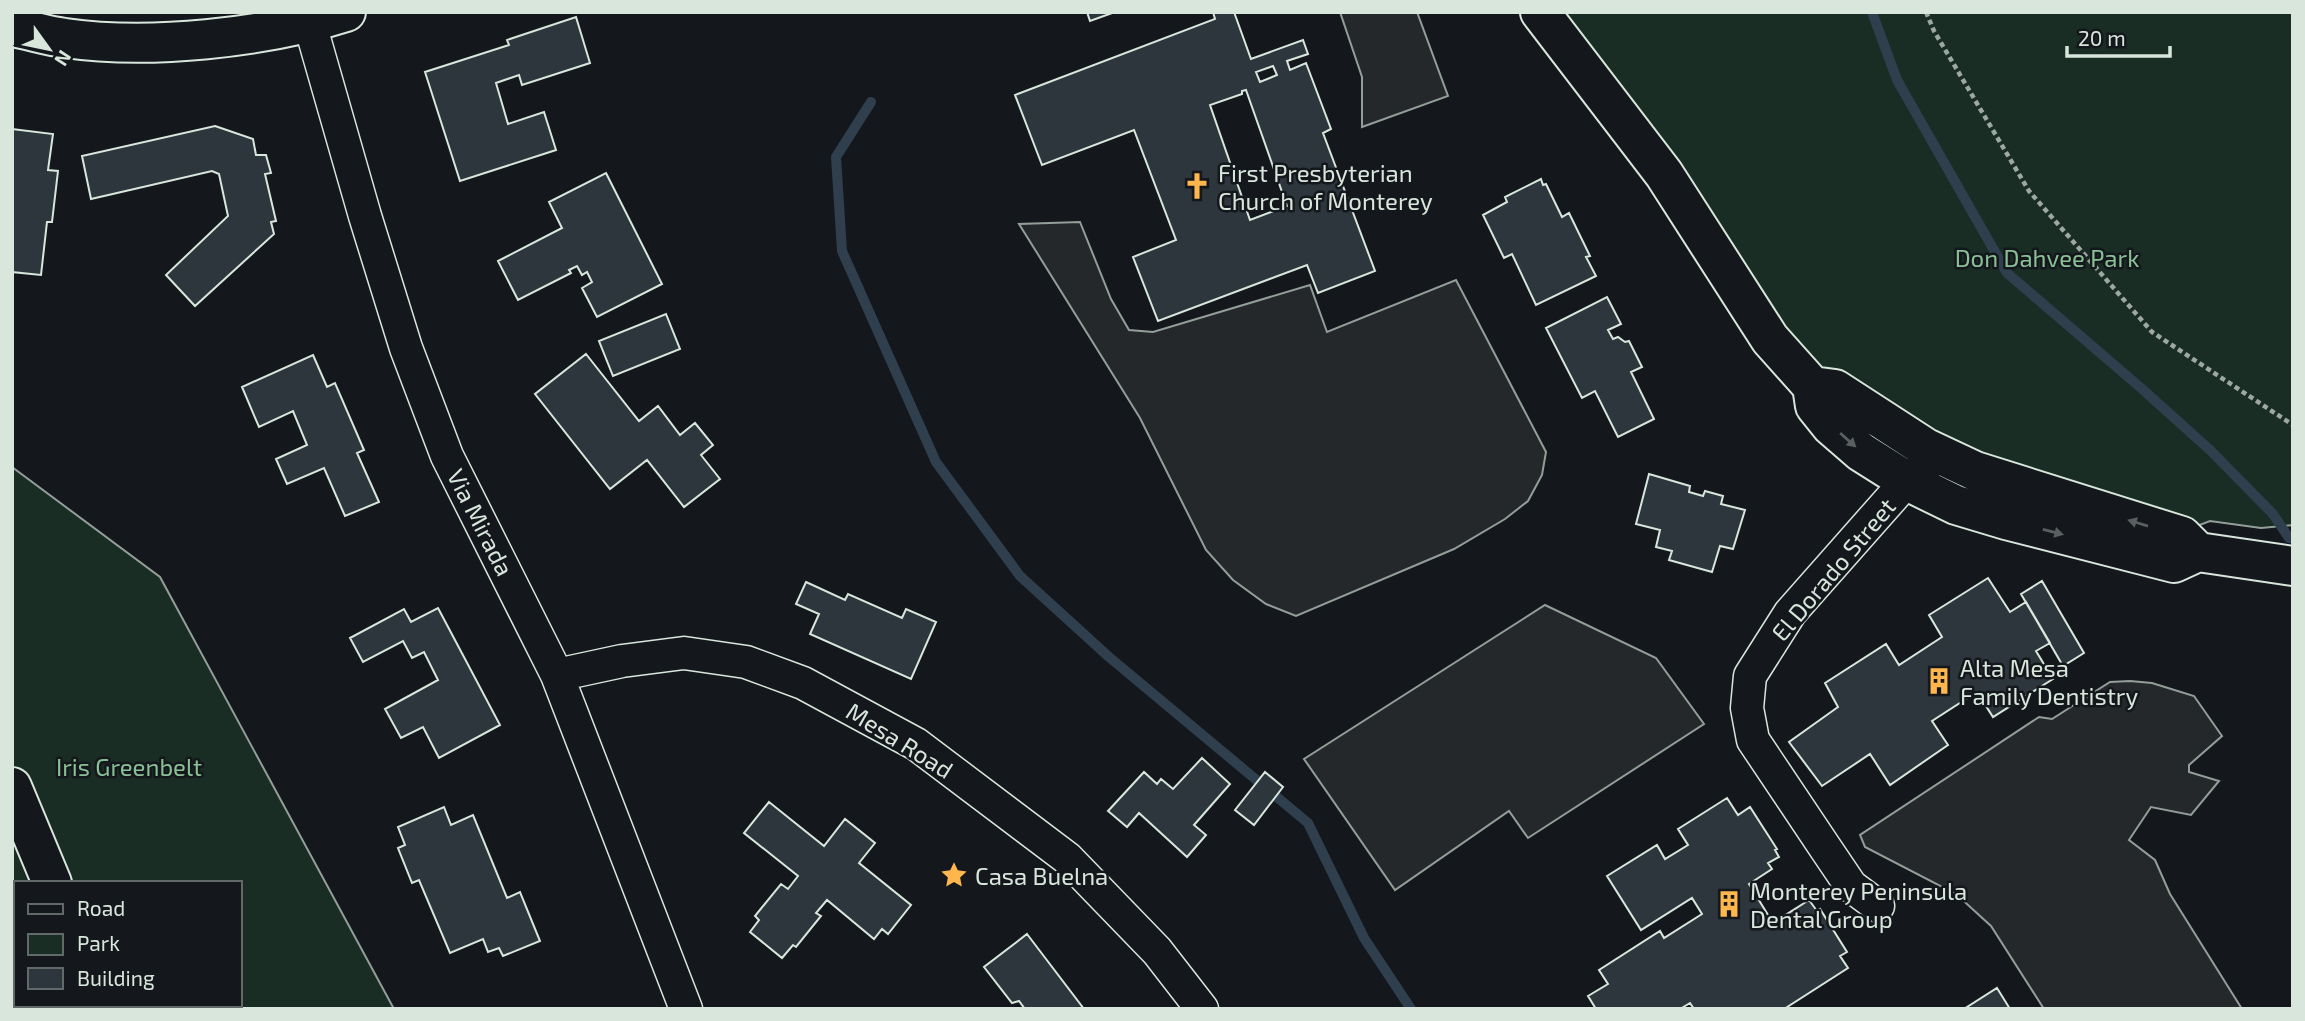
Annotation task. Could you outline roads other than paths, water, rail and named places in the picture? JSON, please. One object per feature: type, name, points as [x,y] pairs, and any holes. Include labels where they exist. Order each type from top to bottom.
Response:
[{"type":"street","points":[[12,27],[64,38],[133,42],[179,41],[310,24],[346,12]]},
{"type":"street","name":"El Dorado Street","points":[[1539,12],[1664,174],[1770,339],[1812,386],[1815,406],[1831,426],[1861,452],[1908,481],[1956,505],[2006,520],[2174,563],[2198,552]]},
{"type":"street","name":"Via Mirada","points":[[310,24],[406,348],[447,456],[557,675],[686,1009]]},
{"type":"street","name":"El Dorado Street","points":[[1812,386],[1835,388],[1926,448],[1975,471],[2182,536],[2198,552],[2292,569]]},
{"type":"street","points":[[1908,481],[1916,471],[1931,468],[1994,495],[2007,495],[2025,487]]},
{"type":"street","name":"El Dorado Street","points":[[1878,906],[1851,886],[1844,877],[1753,740],[1747,708],[1750,676],[1790,613],[1908,481]]},
{"type":"street","name":"Mesa Road","points":[[557,675],[622,661],[684,653],[746,662],[803,683],[916,744],[1067,858],[1157,951],[1202,1009]]},
{"type":"street","points":[[12,787],[51,881]]},
{"type":"waterway","points":[[1872,12],[1897,80],[2007,273],[2210,450],[2273,514],[2289,538]]},
{"type":"waterway","points":[[871,102],[836,157],[842,251],[936,462],[1020,576],[1109,657],[1308,823],[1364,938],[1411,1009]]},
{"type":"waterway","points":[[12,983],[14,986]]},
{"type":"place","name":"First Presbyterian Church of Monterey","points":[[1197,186]]},
{"type":"place","name":"Alta Mesa Family Dentistry","points":[[1939,681]]},
{"type":"place","name":"Casa Buelna","points":[[954,875]]},
{"type":"place","name":"Monterey Peninsula Dental Group","points":[[1729,904]]},
{"type":"park label","name":"Don Dahvee Park","points":[[2047,257]]},
{"type":"park label","name":"Iris Greenbelt","points":[[129,766]]}]
